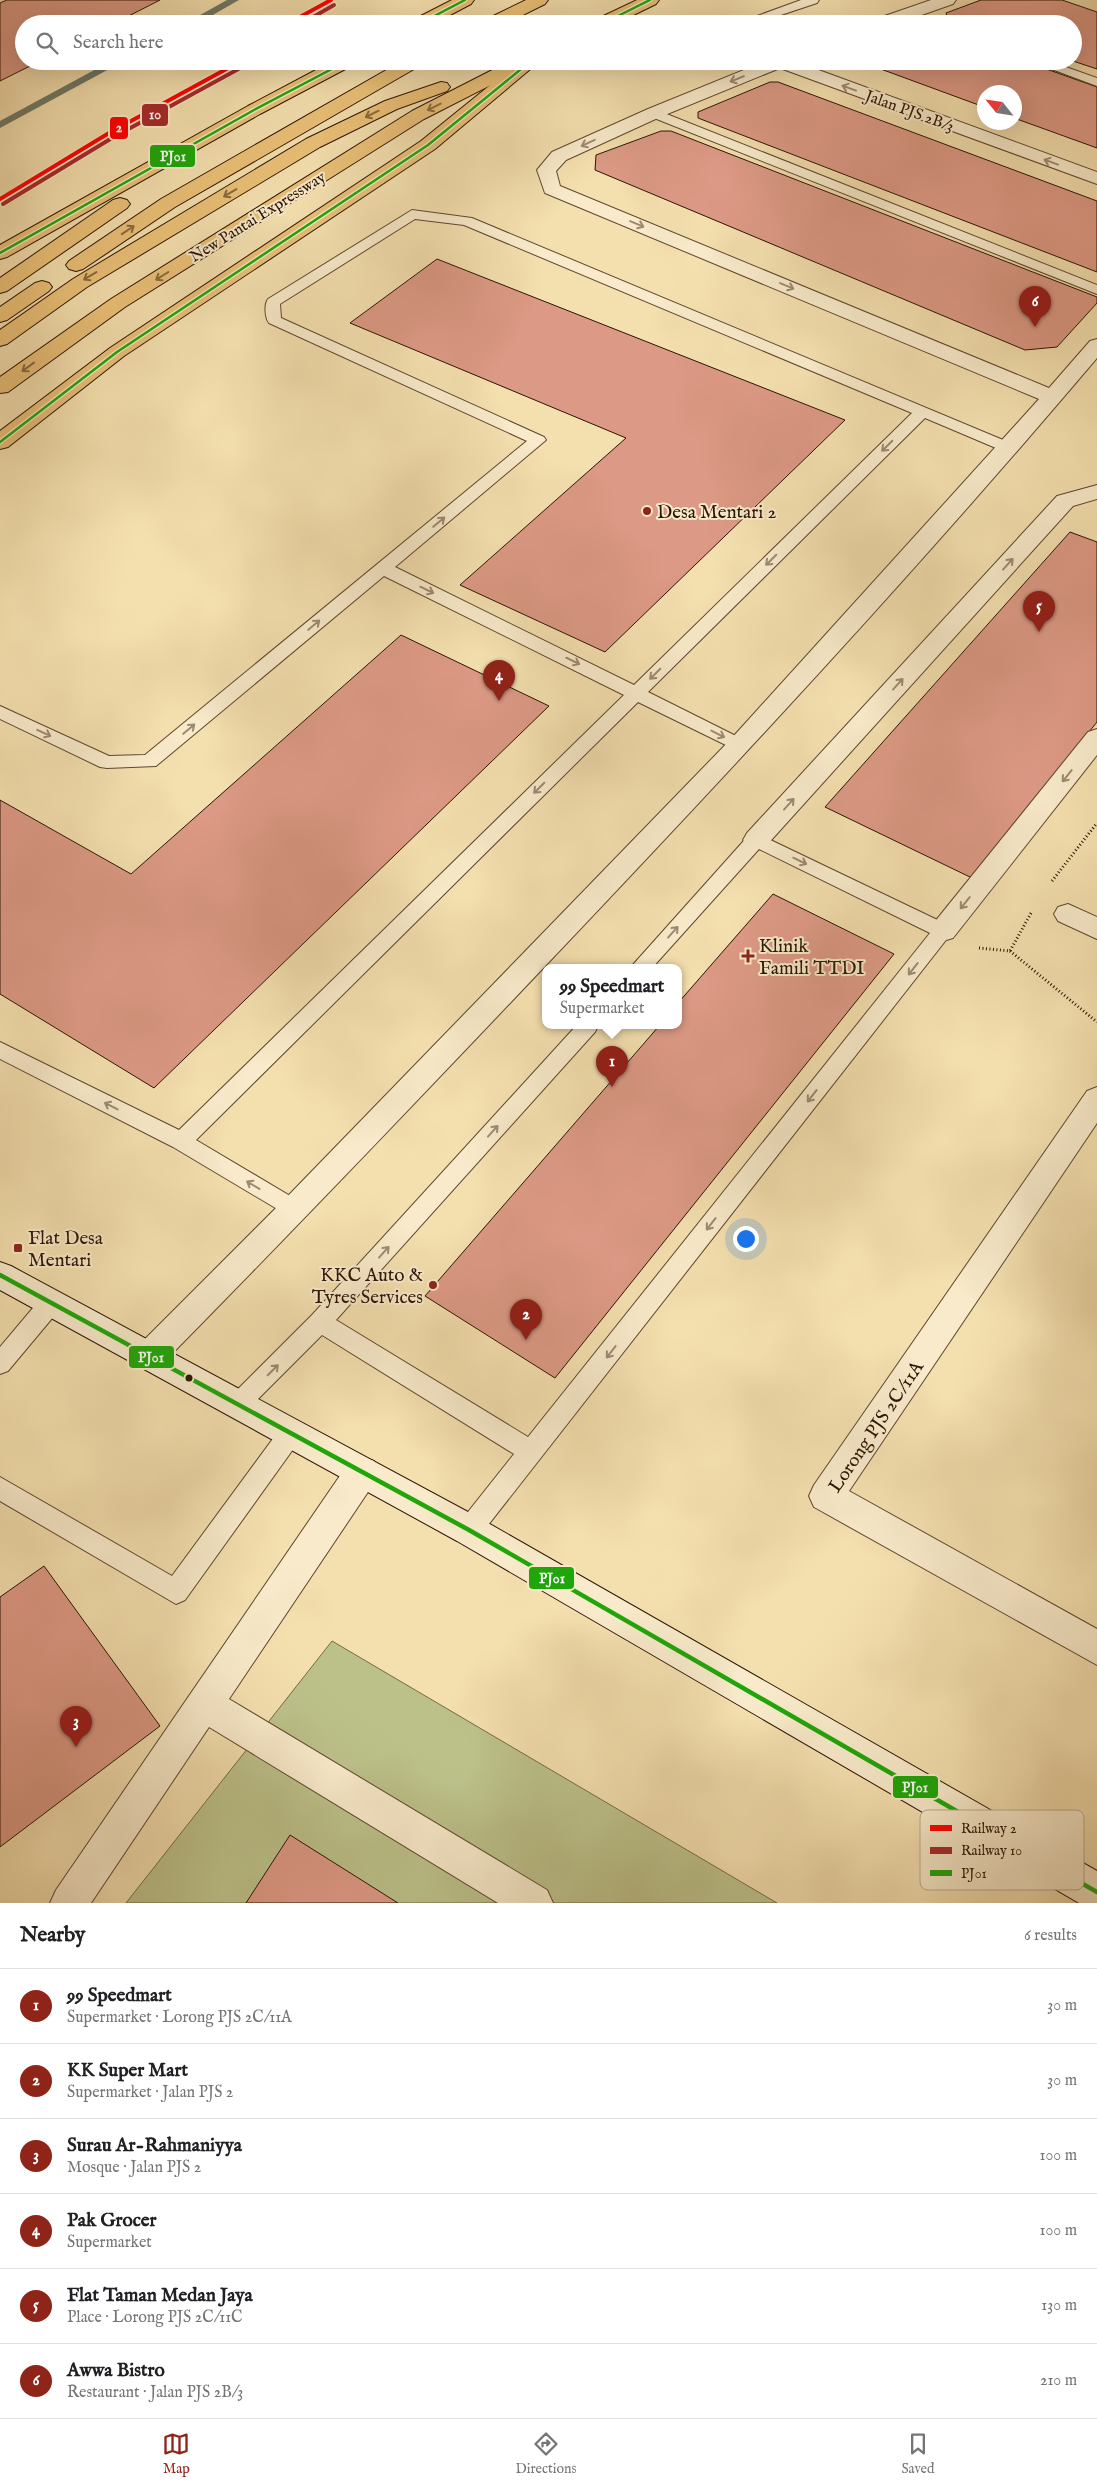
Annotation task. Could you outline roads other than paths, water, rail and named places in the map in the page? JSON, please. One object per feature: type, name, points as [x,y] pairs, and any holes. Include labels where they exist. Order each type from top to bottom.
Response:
[{"type":"main road","points":[[436,15],[465,0]]},
{"type":"main road","points":[[509,15],[539,0]]},
{"type":"main road","points":[[619,15],[650,0]]},
{"type":"main road","points":[[0,253],[254,110],[330,70]]},
{"type":"main road","points":[[0,316],[168,203],[399,70]]},
{"type":"main road","points":[[0,340],[80,283],[313,142],[391,105],[490,70]]},
{"type":"main road","name":"New Pantai Expressway","points":[[0,387],[118,303],[418,115],[506,70]]},
{"type":"main road","points":[[0,442],[117,352],[428,145],[520,70]]},
{"type":"main road","points":[[0,287],[254,110]]},
{"type":"street","points":[[902,15],[947,0]]},
{"type":"street","points":[[761,70],[654,113],[560,156],[546,170],[552,189],[1051,396]]},
{"type":"street","name":"Jalan PJS 2B/3","points":[[803,70],[1097,178]]},
{"type":"street","points":[[149,1356],[294,1210],[740,745],[1009,448],[1051,396],[1097,345]]},
{"type":"street","points":[[756,840],[1065,501],[1097,492]]},
{"type":"street","points":[[943,931],[1097,738]]},
{"type":"street","points":[[1068,914],[1097,929]]},
{"type":"street","name":"Lorong PJS 2C/11A","points":[[1097,1099],[826,1496],[1097,1648]]},
{"type":"street","points":[[0,1275],[469,1530],[955,1810]]},
{"type":"street","points":[[69,1903],[362,1472]]},
{"type":"street","points":[[204,1704],[534,1903]]},
{"type":"street","points":[[1084,1885],[1097,1892]]},
{"type":"lane","points":[[768,15],[813,0]]},
{"type":"lane","points":[[1062,70],[1097,82]]},
{"type":"lane","points":[[654,113],[1097,290]]},
{"type":"lane","points":[[0,712],[107,762],[149,761],[538,440],[274,320],[273,302],[412,214],[467,221],[1009,448]]},
{"type":"lane","points":[[181,1141],[922,412]]},
{"type":"lane","points":[[383,568],[740,745]]},
{"type":"lane","points":[[469,1530],[943,931],[756,840],[644,964]]},
{"type":"lane","points":[[238,1404],[320,1322],[585,1029]]},
{"type":"lane","points":[[0,1050],[181,1141],[294,1210]]},
{"type":"lane","points":[[0,1364],[52,1303]]},
{"type":"lane","points":[[320,1322],[531,1452]]},
{"type":"lane","points":[[0,1488],[176,1592],[291,1434]]},
{"type":"waterway","points":[[206,15],[234,0]]},
{"type":"waterway","points":[[0,125],[102,70]]},
{"type":"rail line","name":"2","points":[[304,15],[331,0]]},
{"type":"rail line","name":"10","points":[[317,15],[334,5]]},
{"type":"rail line","name":"2","points":[[0,199],[109,133],[224,70]]},
{"type":"rail line","name":"10","points":[[3,204],[112,138],[237,70]]},
{"type":"place","name":"Awwa Bistro","points":[[1035,327]]},
{"type":"place","name":"Desa Mentari 2","points":[[647,511]]},
{"type":"place","name":"Flat Taman Medan Jaya","points":[[1039,632]]},
{"type":"place","name":"Pak Grocer","points":[[499,701]]},
{"type":"place","name":"Klinik Famili TTDI","points":[[748,956]]},
{"type":"place","name":"99 Speedmart","points":[[612,1087]]},
{"type":"place","name":"Flat Desa Mentari","points":[[18,1248]]},
{"type":"place","name":"KKC Auto & Tyres Services","points":[[433,1285]]},
{"type":"place","name":"KK Super Mart","points":[[526,1340]]},
{"type":"place","name":"Surau Ar-Rahmaniyya","points":[[76,1747]]}]
